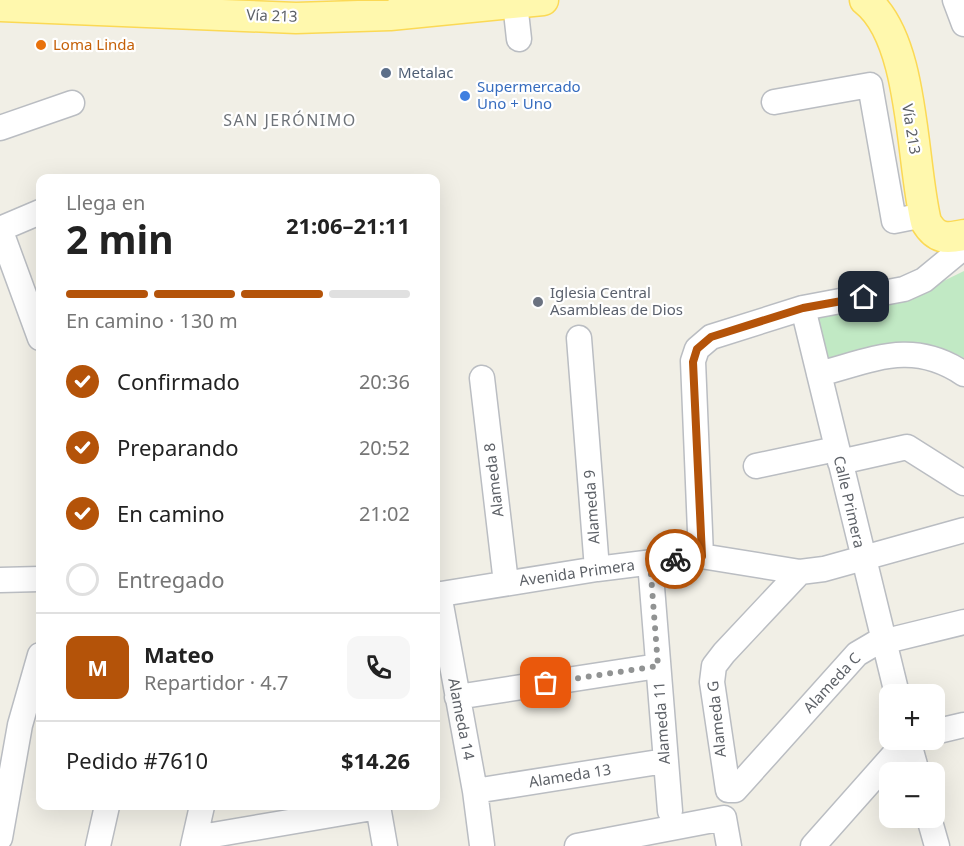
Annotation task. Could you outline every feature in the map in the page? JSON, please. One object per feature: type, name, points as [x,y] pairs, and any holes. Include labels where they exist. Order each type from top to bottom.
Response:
[{"type":"main road","name":"Vía 213","points":[[865,0],[873,7],[897,47],[925,218]]},
{"type":"main road","name":"Vía 213","points":[[0,6],[296,18],[390,15],[529,2]]},
{"type":"main road","points":[[925,218],[935,233],[947,239],[964,235]]},
{"type":"street","points":[[955,0],[964,24]]},
{"type":"street","points":[[519,39],[529,2]]},
{"type":"street","points":[[774,102],[870,85],[894,221],[925,218],[929,235],[927,262],[914,285]]},
{"type":"street","points":[[0,128],[72,103]]},
{"type":"street","points":[[36,214],[0,229],[36,328]]},
{"type":"street","points":[[702,556],[693,368],[694,355],[703,342],[711,337],[803,308],[914,285],[964,247]]},
{"type":"street","name":"Calle Primera","points":[[803,308],[894,684]]},
{"type":"street","name":"Alameda 9","points":[[579,338],[597,569]]},
{"type":"street","points":[[819,374],[906,353],[932,357],[964,374]]},
{"type":"street","name":"Alameda 8","points":[[483,378],[506,582]]},
{"type":"street","points":[[756,466],[907,447],[964,483]]},
{"type":"street","name":"Avenida Primera","points":[[440,594],[506,582],[702,556],[800,572],[862,558],[964,530]]},
{"type":"street","name":"Alameda 11","points":[[650,562],[670,811]]},
{"type":"street","name":"Alameda G","points":[[728,790],[725,785],[712,682],[714,666],[800,572]]},
{"type":"street","points":[[0,580],[36,579]]},
{"type":"street","name":"Alameda 14","points":[[440,610],[475,791],[482,845]]},
{"type":"street","name":"Alameda C","points":[[728,790],[735,790],[850,660],[865,648],[964,622]]},
{"type":"street","points":[[457,697],[658,666]]},
{"type":"street","points":[[0,837],[20,725],[36,669]]},
{"type":"street","points":[[945,729],[964,725]]},
{"type":"street","points":[[813,846],[899,750]]},
{"type":"street","name":"Alameda 13","points":[[475,791],[665,761]]},
{"type":"street","points":[[98,846],[106,810]]},
{"type":"street","points":[[201,810],[194,842],[358,810]]},
{"type":"street","points":[[379,810],[385,846]]},
{"type":"street","points":[[577,846],[724,818],[729,846]]},
{"type":"street","points":[[932,828],[937,846]]},
{"type":"green space","points":[[964,271],[964,358],[947,350],[912,343],[876,347],[823,362],[814,320],[820,312],[925,290]]},
{"type":"way so far","points":[[546,683],[658,666],[650,562],[675,559]]},
{"type":"place","name":"Loma Linda","points":[[41,45]]},
{"type":"place","name":"Metalac","points":[[386,73]]},
{"type":"place","name":"Supermercado Uno + Uno","points":[[465,96]]},
{"type":"place","name":"Iglesia Central Asambleas de Dios","points":[[538,302]]},
{"type":"district","name":"SAN JERÓNIMO","points":[[290,120]]},
{"type":"route","points":[[675,559],[702,556],[693,362],[697,349],[711,337],[803,308],[864,297]]}]
